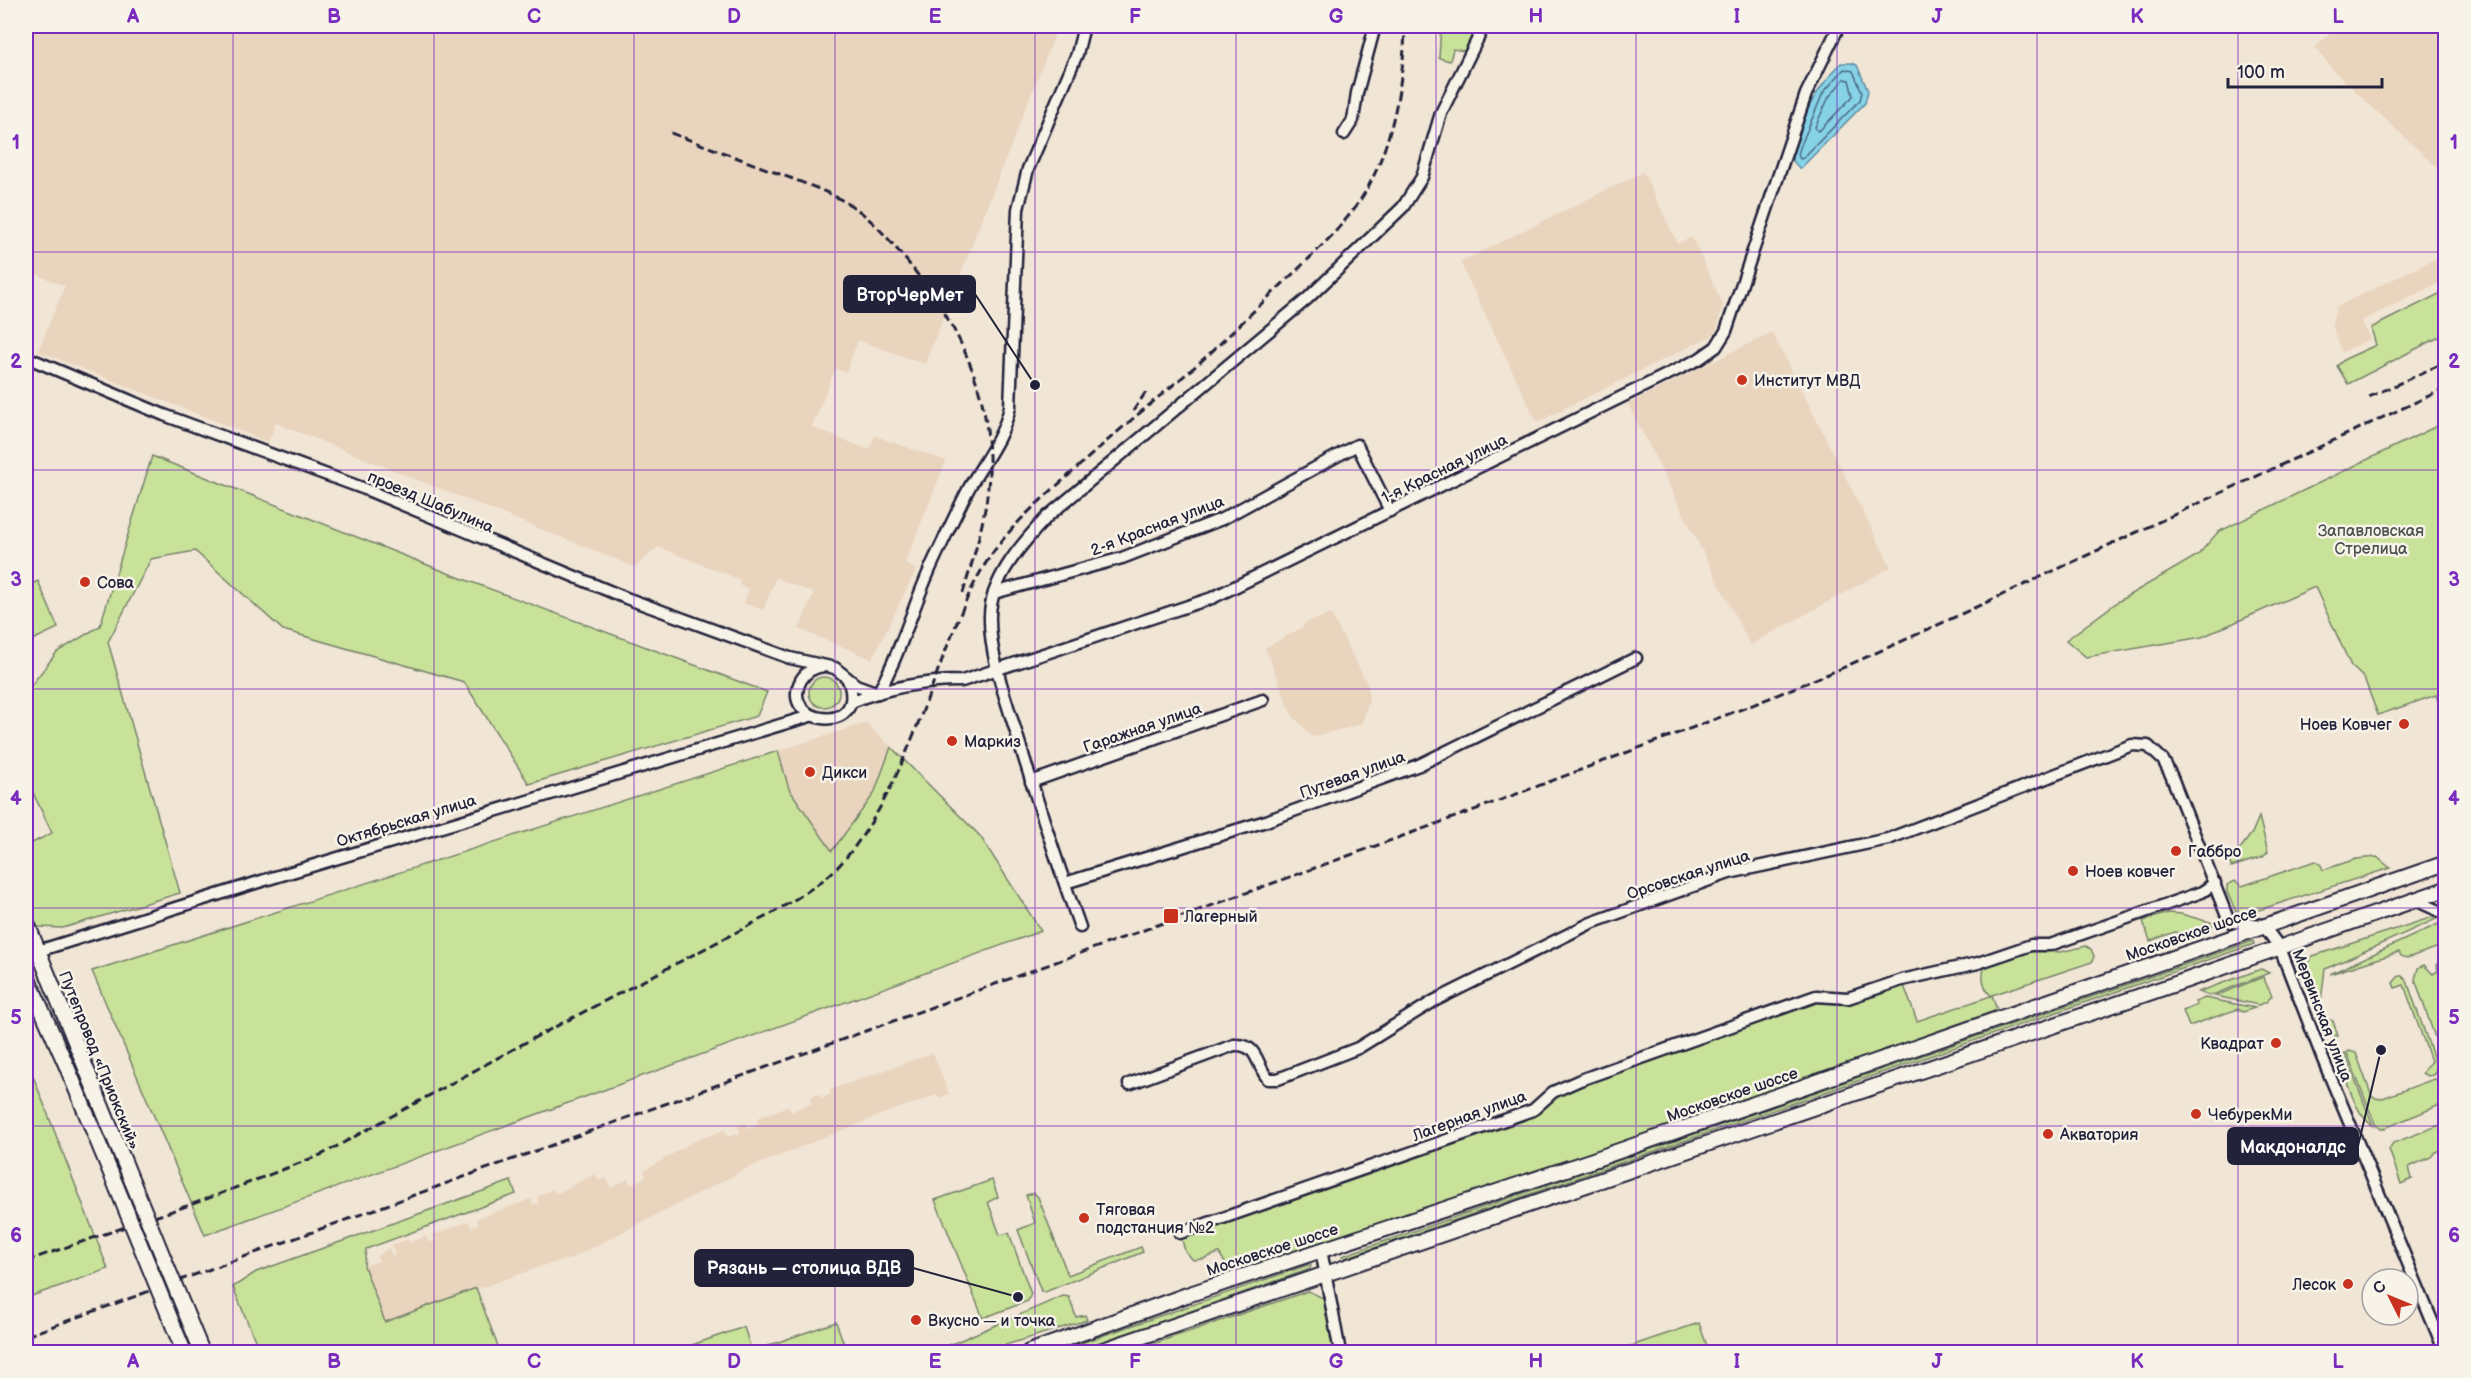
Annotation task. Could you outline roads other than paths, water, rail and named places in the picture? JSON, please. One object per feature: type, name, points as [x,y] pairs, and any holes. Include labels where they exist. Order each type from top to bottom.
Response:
[{"type":"main road","name":"Московское шоссе","points":[[1029,1353],[1187,1295],[1615,1152],[2445,863]]},
{"type":"main road","points":[[1097,1353],[2280,948],[2445,889]]},
{"type":"main road","points":[[26,921],[32,953]]},
{"type":"main road","name":"Путепровод «Приокский»","points":[[32,953],[132,1181],[202,1353]]},
{"type":"main road","name":"Путепровод «Приокский»","points":[[26,974],[68,1067],[184,1353]]},
{"type":"street","points":[[878,693],[891,669],[934,560],[969,488],[1006,425],[1010,407],[1018,209],[1028,169],[1077,54],[1084,26]]},
{"type":"street","points":[[1344,134],[1353,120],[1357,93],[1376,26]]},
{"type":"street","points":[[1080,927],[1031,782],[997,670],[990,616],[994,593],[1018,547],[1048,516],[1307,299],[1403,207],[1422,177],[1441,113],[1484,26]]},
{"type":"street","name":"1-я Красная улица","points":[[851,702],[878,693],[933,681],[962,681],[1212,598],[1699,359],[1716,347],[1725,331],[1806,94],[1839,26]]},
{"type":"street","name":"проезд Шабулина","points":[[26,357],[164,415],[365,489],[626,598],[790,658],[836,668],[848,680],[878,693]]},
{"type":"street","name":"2-я Красная улица","points":[[994,593],[1122,558],[1221,519],[1357,445],[1390,511]]},
{"type":"street","points":[[790,658],[797,661],[803,677]]},
{"type":"street","name":"Путевая улица","points":[[1065,883],[1266,821],[1419,765],[1636,658]]},
{"type":"street","points":[[784,724],[795,712],[800,702],[799,685],[803,677],[810,671],[827,666]]},
{"type":"street","points":[[800,702],[810,716],[828,720],[836,717],[844,712],[851,702],[853,695],[848,680]]},
{"type":"street","name":"Гаражная улица","points":[[1031,782],[1263,700]]},
{"type":"street","name":"Октябрьская улица","points":[[32,953],[276,876],[810,716]]},
{"type":"street","name":"Орсовская улица","points":[[1129,1084],[1241,1044],[1255,1053],[1268,1079],[1278,1079],[1359,1047],[1434,1001],[1591,923],[1729,873],[1888,839],[2132,746],[2148,746],[2163,760],[2215,883]]},
{"type":"street","points":[[2215,883],[2228,919],[2232,922],[2263,925]]},
{"type":"street","name":"Лагерная улица","points":[[1180,1233],[1533,1110],[1553,1092],[1580,1080],[1816,996],[1848,998],[1902,980],[1978,963],[2031,945],[2050,945],[2202,892],[2215,883]]},
{"type":"street","points":[[2415,900],[2445,914]]},
{"type":"street","name":"Мервинская улица","points":[[2263,925],[2280,948],[2322,1057],[2445,1353]]},
{"type":"street","points":[[1321,1250],[1340,1353]]},
{"type":"water","points":[[1841,63],[1857,65],[1868,91],[1865,103],[1800,169],[1792,160],[1793,147],[1802,121],[1816,95]]},
{"type":"railway","points":[[26,1261],[204,1200],[323,1154],[530,1040],[771,914],[828,876],[844,860],[879,809],[906,753],[970,593],[987,561],[1003,539],[1023,517],[1108,440],[1218,346],[1323,245],[1355,208],[1374,176],[1389,135],[1399,90],[1405,26]]},
{"type":"railway","points":[[671,133],[817,188],[855,208],[888,239],[939,304],[964,351],[974,376],[987,428],[988,491],[982,526],[963,593]]},
{"type":"railway","points":[[2369,397],[2446,362]]},
{"type":"railway","points":[[26,1336],[1469,812],[1750,706],[1929,629],[2446,388]]},
{"type":"railway","points":[[1133,411],[1148,389]]},
{"type":"place","name":"Институт МВД","points":[[1742,380]]},
{"type":"place","name":"ВторЧерМет","points":[[1035,385]]},
{"type":"place","name":"Сова","points":[[85,582]]},
{"type":"place","name":"Ноев Ковчег","points":[[2404,724]]},
{"type":"place","name":"Маркиз","points":[[952,741]]},
{"type":"place","name":"Дикси","points":[[810,772]]},
{"type":"place","name":"Габбро","points":[[2176,851]]},
{"type":"place","name":"Ноев ковчег","points":[[2073,871]]},
{"type":"place","name":"Лагерный","points":[[1171,916]]},
{"type":"place","name":"Квадрат","points":[[2276,1043]]},
{"type":"place","name":"Макдоналдс","points":[[2381,1050]]},
{"type":"place","name":"ЧебурекМи","points":[[2196,1114]]},
{"type":"place","name":"Акватория","points":[[2048,1134]]},
{"type":"place","name":"Тяговая подстанция №2","points":[[1084,1218]]},
{"type":"place","name":"Лесок","points":[[2348,1284]]},
{"type":"place","name":"Рязань — столица ВДВ","points":[[1018,1297]]},
{"type":"place","name":"Вкусно — и точка","points":[[916,1320]]},
{"type":"park label","name":"Запавловская Стрелица","points":[[2371,539]]}]
